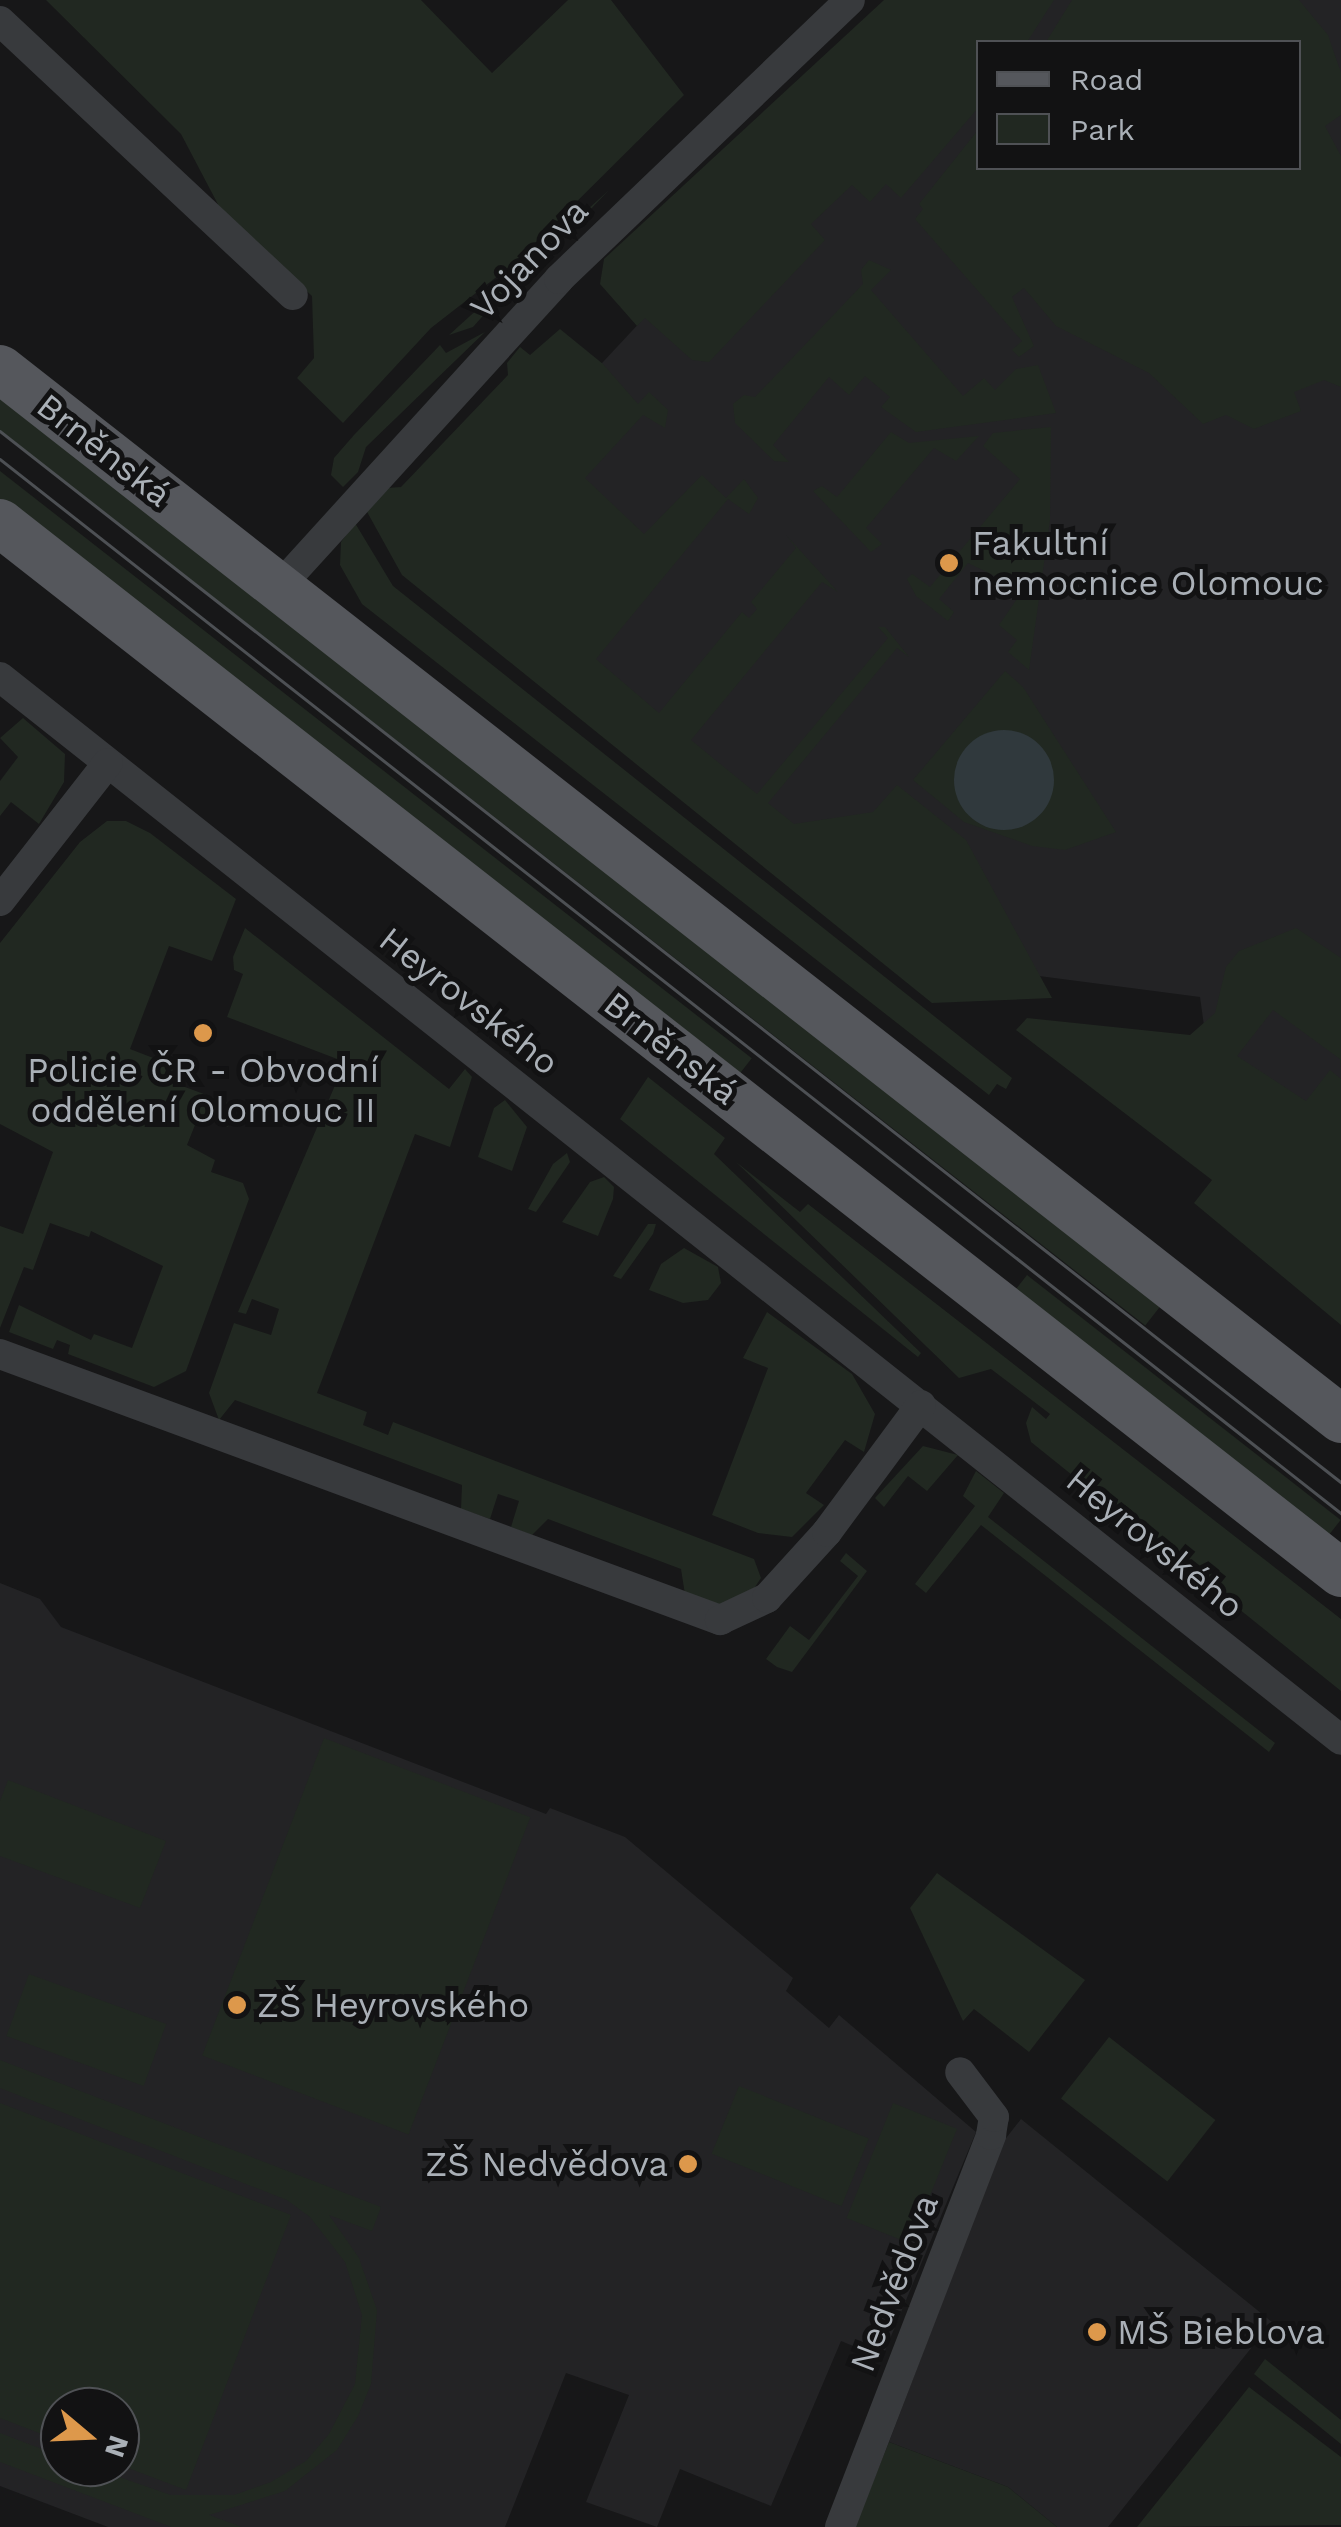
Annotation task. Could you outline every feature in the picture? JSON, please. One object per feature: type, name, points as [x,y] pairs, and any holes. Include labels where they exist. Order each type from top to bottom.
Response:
[{"type":"main road","name":"Brněnská","points":[[0,369],[1341,1419]]},
{"type":"main road","name":"Brněnská","points":[[0,523],[1341,1573]]},
{"type":"street","name":"Vojanova","points":[[279,586],[558,279],[850,0]]},
{"type":"street","points":[[0,21],[293,295]]},
{"type":"street","points":[[0,677],[108,764],[0,902]]},
{"type":"street","name":"Heyrovského","points":[[108,764],[1341,1740]]},
{"type":"street","points":[[0,1354],[720,1620],[767,1598],[828,1532],[921,1405]]},
{"type":"street","name":"Nedvědova","points":[[840,2527],[991,2136],[994,2117],[960,2072]]},
{"type":"shaded area","name":"Fakultní nemocnice Olomouc","points":[[970,0],[1341,0],[1341,1286],[1205,1033],[1200,997],[978,968],[580,689],[533,437],[686,273]]},
{"type":"shaded area","points":[[1004,730],[1023,734],[1039,745],[1050,761],[1054,780],[1050,799],[1039,815],[1023,826],[1004,830],[985,826],[969,815],[958,799],[954,780],[958,761],[969,745],[985,734]]},
{"type":"shaded area","points":[[0,1583],[40,1599],[61,1627],[546,1814],[550,1808],[625,1837],[793,1978],[786,1991],[829,2028],[839,2015],[976,2132],[882,2358],[841,2341],[771,2506],[680,2469],[657,2527],[586,2502],[629,2395],[566,2373],[505,2527],[108,2527],[0,2486]]},
{"type":"shaded area","name":"MŠ Bieblova","points":[[1021,2119],[1272,2322],[1108,2527],[1057,2527],[1008,2487],[889,2442],[1003,2142]]},
{"type":"green space","points":[[46,0],[421,0],[492,73],[568,0],[611,0],[684,95],[517,261],[431,328],[343,423],[297,378],[314,358],[312,296],[222,212],[181,134]]},
{"type":"green space","points":[[884,0],[1054,0],[1028,40],[976,40],[976,110],[901,198],[886,184],[870,202],[852,185],[811,224],[825,240],[709,362],[692,360],[645,318],[637,326],[600,284],[604,259]]},
{"type":"green space","points":[[1072,0],[1299,0],[1328,35],[1341,73],[1341,115],[1325,126],[1341,156],[1341,387],[1324,380],[1294,392],[1301,411],[1254,429],[1226,415],[1203,424],[1149,373],[1056,326],[1024,288],[1012,297],[1034,346],[1019,357],[1012,350],[1022,341],[915,219],[923,209],[919,204],[976,133],[976,170],[1301,170],[1301,40],[1047,40]]},
{"type":"green space","points":[[609,190],[530,273],[516,297],[513,282],[473,327],[449,335]]},
{"type":"green space","points":[[869,260],[891,270],[871,290],[963,396],[984,378],[995,390],[1016,369],[1038,365],[1056,413],[916,432],[881,407],[890,397],[865,376],[849,395],[829,377],[773,445],[789,462],[774,461],[735,423],[733,404],[744,395],[755,397],[863,284],[861,270]]},
{"type":"green space","points":[[560,329],[603,364],[638,404],[649,392],[668,410],[665,428],[643,415],[585,478],[644,534],[702,475],[726,498],[744,479],[758,498],[749,514],[728,499],[596,659],[659,713],[742,612],[749,618],[757,609],[751,602],[796,548],[786,535],[838,592],[822,582],[691,740],[757,794],[888,638],[878,627],[885,627],[909,657],[897,648],[768,803],[794,824],[873,812],[897,785],[966,840],[1052,998],[932,1003],[402,575],[366,510],[387,488],[401,487],[508,375],[507,363],[520,347],[530,355]]},
{"type":"green space","points":[[485,332],[366,447],[358,472],[343,487],[331,475],[334,458],[354,435],[440,345],[446,353]]},
{"type":"green space","points":[[0,394],[1163,1303],[1145,1326],[0,431]]},
{"type":"green space","points":[[1051,427],[1050,520],[1029,670],[1008,652],[1017,640],[999,625],[1019,596],[993,575],[968,563],[939,599],[954,612],[948,621],[916,596],[907,579],[912,574],[930,587],[1020,479],[983,446],[993,433]]},
{"type":"green space","points":[[891,432],[909,443],[979,436],[956,461],[934,448],[866,528],[882,544],[871,552],[813,491],[822,486],[837,497]]},
{"type":"green space","points":[[0,471],[752,1058],[736,1079],[0,504]]},
{"type":"green space","points":[[355,523],[393,586],[1012,1078],[1006,1089],[997,1084],[989,1095],[362,604],[340,565],[341,542]]},
{"type":"green space","points":[[1005,671],[1023,687],[1116,832],[1065,850],[1032,846],[964,822],[913,780]]},
{"type":"green space","points":[[23,718],[65,754],[64,782],[39,824],[11,802],[0,816],[0,781],[18,757],[0,738]]},
{"type":"green space","points":[[107,821],[126,821],[150,833],[236,899],[212,961],[169,946],[130,1049],[174,1066],[169,1081],[236,1106],[228,1127],[199,1115],[187,1145],[215,1160],[211,1172],[243,1183],[249,1199],[186,1371],[154,1387],[68,1354],[70,1345],[57,1340],[53,1349],[9,1332],[19,1305],[91,1340],[94,1334],[132,1348],[163,1266],[91,1231],[89,1237],[50,1223],[33,1270],[24,1267],[0,1328],[0,1226],[23,1234],[53,1152],[0,1124],[0,943],[80,842]]},
{"type":"green space","points":[[245,928],[449,1089],[465,1069],[472,1077],[450,1147],[415,1134],[317,1393],[367,1412],[363,1425],[388,1435],[393,1422],[754,1559],[761,1578],[751,1593],[718,1606],[686,1601],[681,1569],[548,1519],[532,1535],[511,1527],[519,1501],[498,1494],[490,1519],[461,1509],[462,1485],[235,1400],[219,1420],[209,1393],[234,1323],[271,1335],[279,1309],[252,1299],[246,1314],[238,1312],[345,1062],[227,1017],[243,974],[234,970],[233,957]]},
{"type":"green space","points":[[1296,928],[1341,958],[1341,1067],[1340,1059],[1273,1010],[1237,1056],[1306,1101],[1330,1070],[1341,1079],[1341,1325],[1194,1203],[1212,1180],[1016,1030],[1027,1018],[1190,1035],[1215,1013],[1226,967],[1239,951]]},
{"type":"green space","points":[[648,1077],[725,1138],[714,1154],[921,1353],[918,1357],[620,1119]]},
{"type":"green space","points":[[505,1100],[527,1127],[512,1171],[478,1157],[494,1108]]},
{"type":"green space","points":[[567,1153],[570,1162],[536,1212],[528,1209],[553,1164]]},
{"type":"green space","points":[[736,1162],[800,1212],[808,1204],[1341,1619],[1341,1691],[1031,1442],[1026,1423],[1032,1407],[1046,1419],[1050,1414],[991,1369],[959,1378]]},
{"type":"green space","points":[[604,1177],[614,1187],[613,1199],[598,1236],[562,1222],[590,1182]]},
{"type":"green space","points":[[648,1224],[656,1224],[653,1234],[621,1279],[613,1276]]},
{"type":"green space","points":[[684,1248],[718,1267],[721,1283],[708,1300],[683,1303],[649,1290],[661,1264]]},
{"type":"green space","points":[[1027,1275],[1341,1520],[1328,1536],[1015,1291]]},
{"type":"green space","points":[[767,1312],[852,1374],[875,1414],[864,1452],[845,1440],[806,1493],[824,1505],[792,1537],[758,1533],[712,1515],[768,1368],[743,1358]]},
{"type":"green space","points":[[923,1446],[958,1455],[927,1491],[908,1476],[884,1507],[875,1498]]},
{"type":"green space","points":[[976,1471],[1004,1493],[988,1517],[1275,1743],[1269,1752],[981,1525],[926,1593],[915,1584],[975,1506],[963,1496]]},
{"type":"green space","points":[[846,1553],[867,1571],[792,1672],[777,1667],[766,1659],[790,1626],[809,1640],[858,1576],[840,1561]]},
{"type":"green space","points":[[324,1738],[530,1817],[408,2135],[202,2055]]},
{"type":"green space","points":[[8,1780],[166,1841],[140,1908],[0,1856],[0,1801]]},
{"type":"green space","points":[[937,1873],[1085,1980],[1029,2052],[974,2009],[963,2021],[910,1908]]},
{"type":"green space","points":[[29,1974],[166,2024],[144,2086],[6,2036]]},
{"type":"green space","points":[[1109,2037],[1215,2120],[1167,2182],[1061,2098]]},
{"type":"green space","points":[[0,2060],[381,2207],[372,2231],[329,2215],[359,2258],[377,2310],[371,2384],[358,2416],[337,2450],[285,2491],[209,2515],[242,2527],[171,2527],[66,2487],[140,2484],[171,2495],[234,2495],[271,2482],[306,2461],[329,2434],[355,2384],[362,2315],[345,2262],[310,2217],[287,2200],[0,2088]]},
{"type":"green space","points":[[739,2086],[869,2138],[841,2206],[712,2154]]},
{"type":"green space","points":[[0,2103],[291,2215],[186,2490],[140,2473],[140,2387],[40,2387],[40,2433],[0,2418]]},
{"type":"green space","points":[[893,2103],[957,2129],[911,2244],[847,2218]]},
{"type":"green space","points":[[1265,2359],[1341,2420],[1341,2444],[1254,2374]]},
{"type":"green space","points":[[1249,2387],[1341,2457],[1341,2525],[1137,2527]]},
{"type":"green space","points":[[0,2433],[40,2448],[40,2477],[0,2462]]},
{"type":"green space","points":[[889,2442],[1008,2487],[1057,2527],[855,2527]]},
{"type":"tram line","points":[[0,431],[1341,1482]]},
{"type":"tram line","points":[[0,459],[1341,1513]]},
{"type":"place","name":"Fakultní nemocnice Olomouc","points":[[949,563]]},
{"type":"place","name":"Policie ČR - Obvodní oddělení Olomouc II","points":[[203,1033]]},
{"type":"place","name":"ZŠ Heyrovského","points":[[237,2005]]},
{"type":"place","name":"ZŠ Nedvědova","points":[[688,2164]]},
{"type":"place","name":"MŠ Bieblova","points":[[1097,2332]]}]
